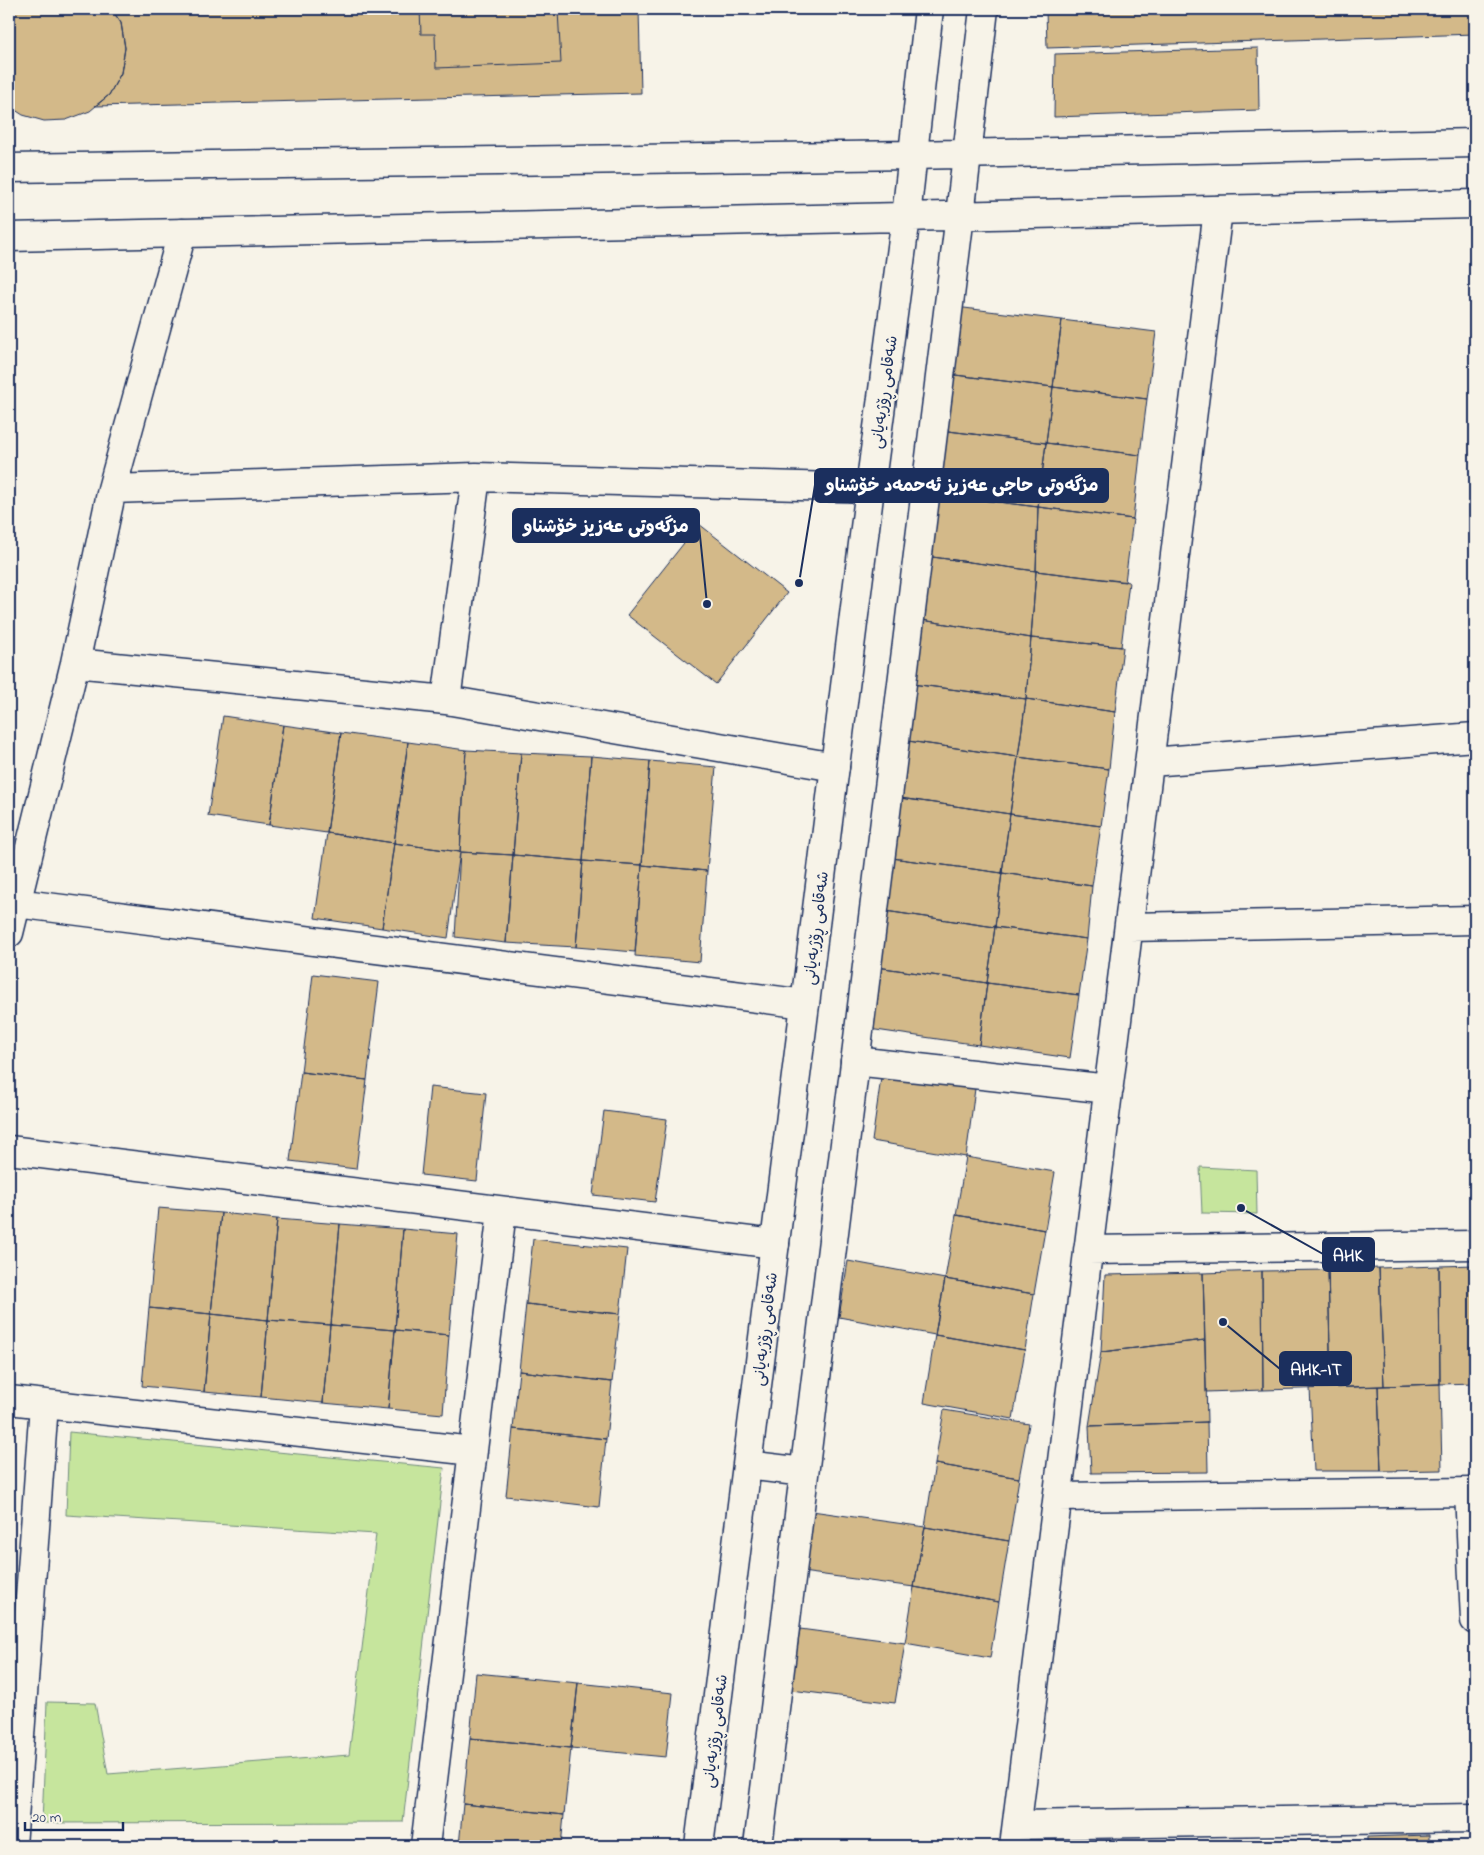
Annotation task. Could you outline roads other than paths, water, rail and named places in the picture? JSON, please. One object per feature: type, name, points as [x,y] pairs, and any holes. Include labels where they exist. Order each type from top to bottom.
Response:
[{"type":"street","name":"شەقامی ڕۆژبەیانی","points":[[700,1846],[870,488],[906,217],[928,9]]},
{"type":"street","points":[[758,1846],[984,9]]},
{"type":"street","points":[[9,168],[912,155],[1475,143]]},
{"type":"street","points":[[9,237],[1475,204]]},
{"type":"street","points":[[1218,210],[1015,1836],[1475,1818]]},
{"type":"street","points":[[9,934],[75,663],[112,489],[182,233]]},
{"type":"street","points":[[112,489],[476,477],[870,488]]},
{"type":"street","points":[[446,700],[476,477]]},
{"type":"street","points":[[75,663],[446,700],[835,767]]},
{"type":"street","points":[[1150,762],[1475,737]]},
{"type":"street","points":[[16,903],[805,1004]]},
{"type":"street","points":[[1129,926],[1475,920]]},
{"type":"street","points":[[855,1061],[1109,1089]]},
{"type":"street","points":[[9,1150],[775,1244]]},
{"type":"street","points":[[425,1846],[502,1211]]},
{"type":"street","points":[[1088,1250],[1475,1245]]},
{"type":"street","points":[[9,1400],[473,1451]]},
{"type":"street","points":[[12,1846],[44,1404]]},
{"type":"street","points":[[748,1465],[804,1472]]},
{"type":"street","points":[[1058,1497],[1472,1492],[1475,1620]]},
{"type":"place","name":"مزگەوتی حاجی عەزیز ئەحمەد خۆشناو","points":[[799,583]]},
{"type":"place","name":"مزگەوتی عەزیز خۆشناو","points":[[707,604]]},
{"type":"place","name":"AHK","points":[[1241,1208]]},
{"type":"place","name":"AHK-IT","points":[[1223,1322]]}]
